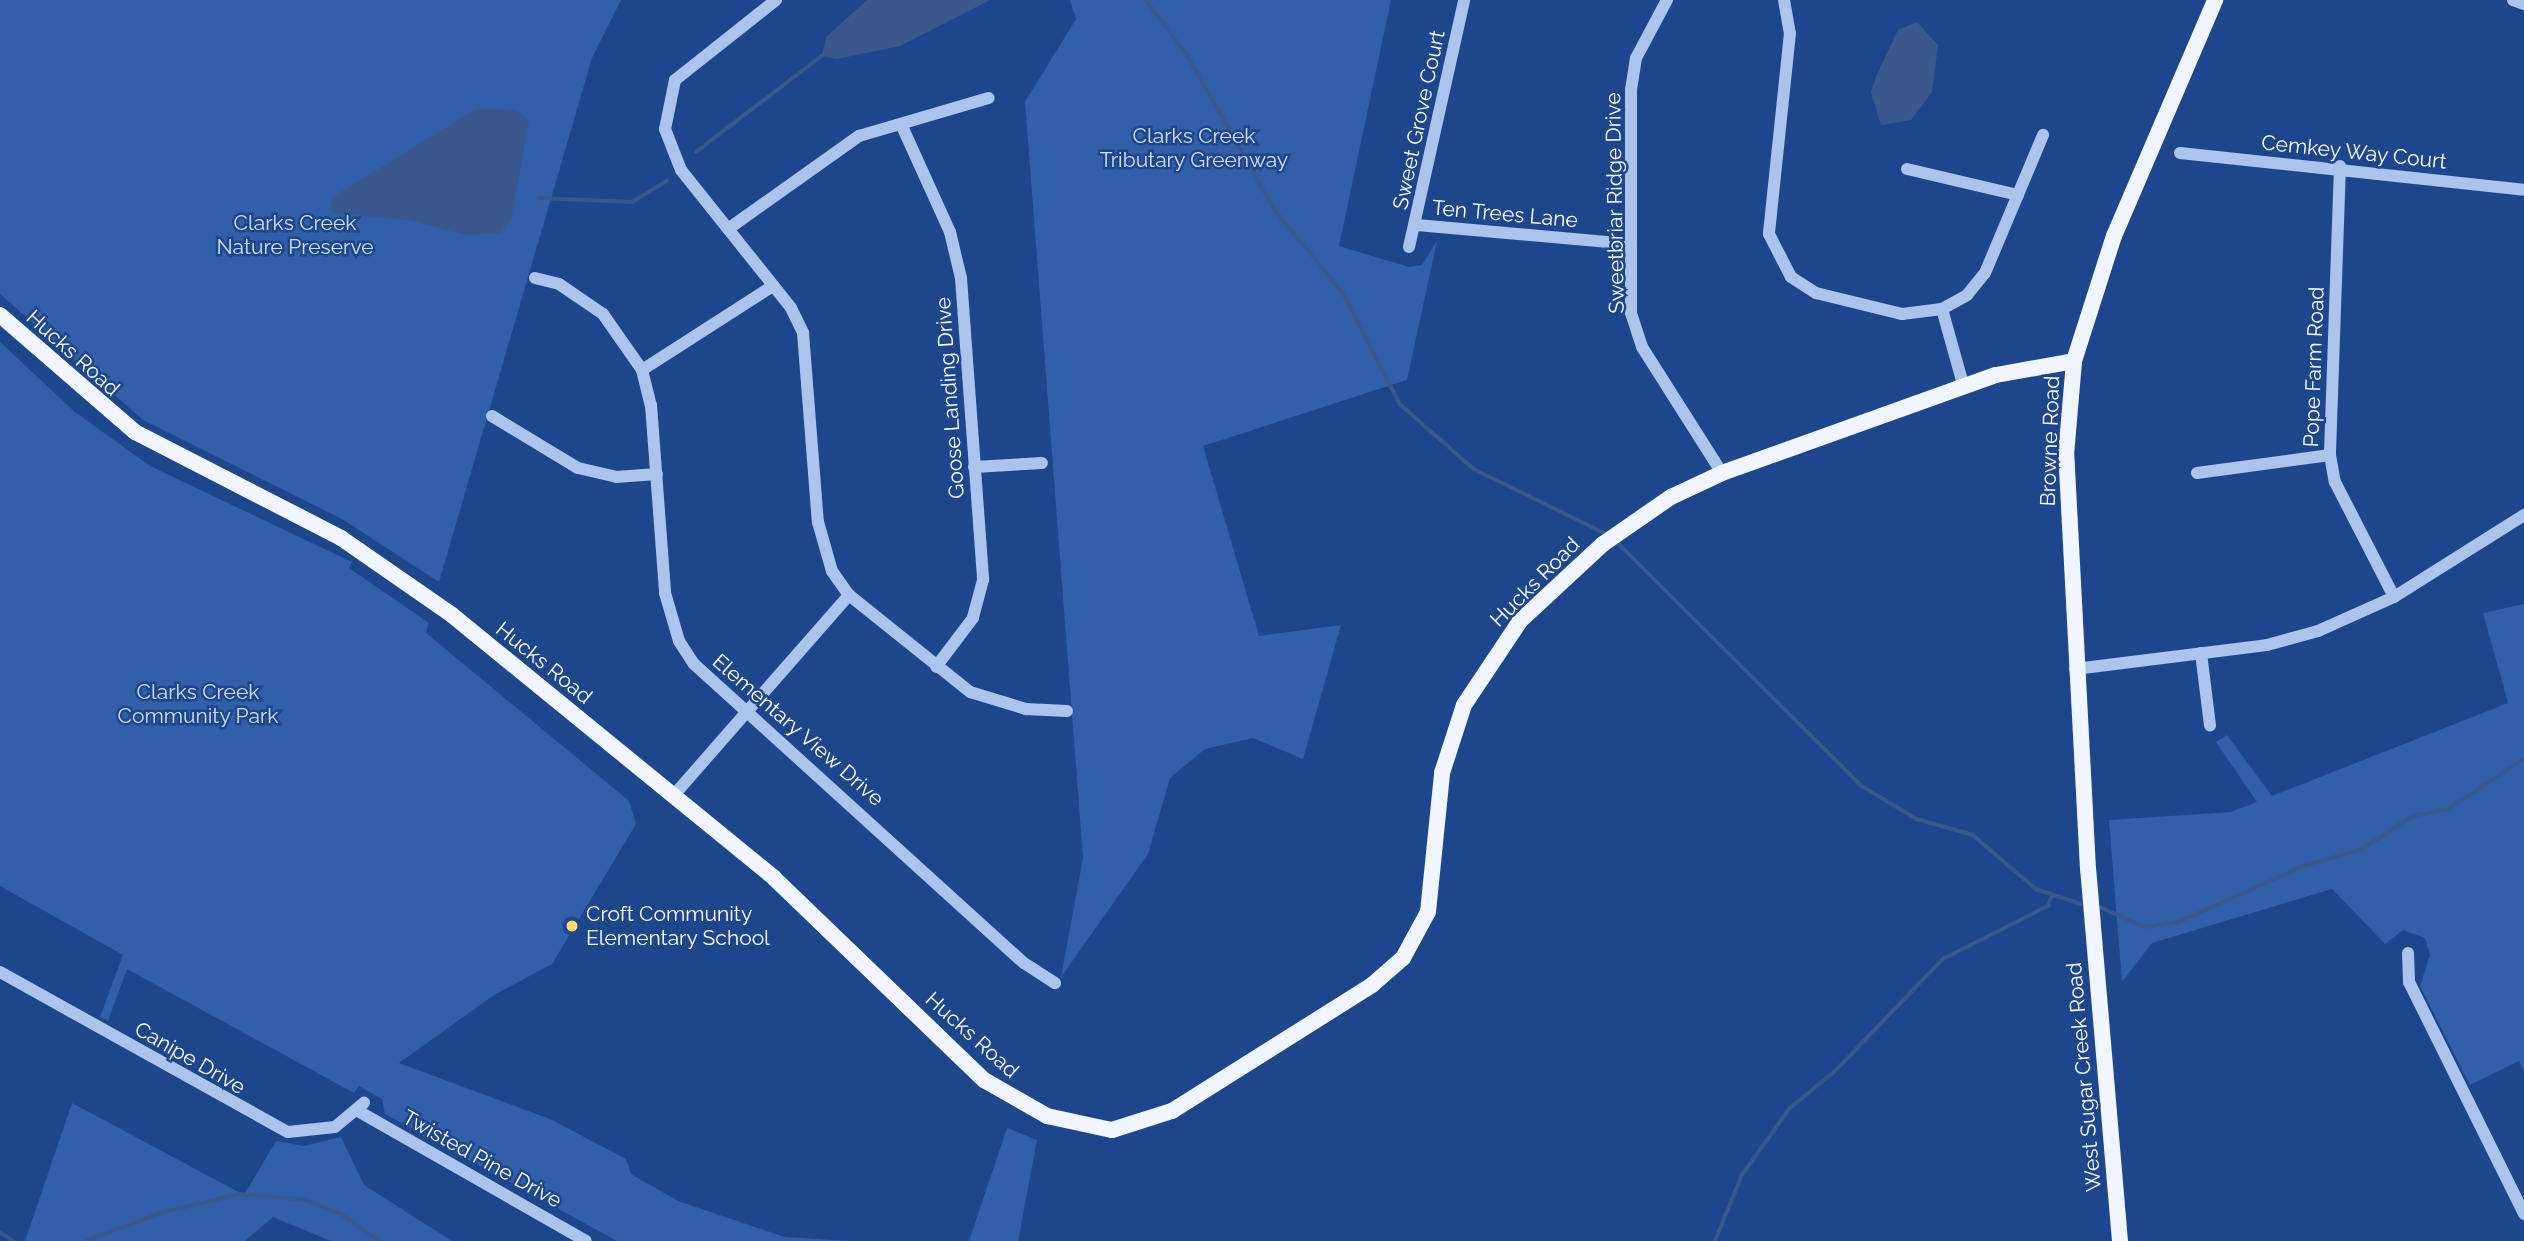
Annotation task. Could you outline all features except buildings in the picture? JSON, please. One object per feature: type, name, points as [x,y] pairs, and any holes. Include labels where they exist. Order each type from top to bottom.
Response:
[{"type":"main road","name":"Browne Road","points":[[2091,910],[2075,669],[2066,455],[2074,361],[2113,236],[2215,0]]},
{"type":"main road","name":"Hucks Road","points":[[0,315],[135,432],[341,538],[415,587],[674,795],[818,917],[984,1080],[1075,1126],[1131,1128],[1172,1111],[1372,985],[1403,958],[1430,901],[1442,773],[1464,705],[1520,621],[1603,544],[1721,473],[2023,367],[2074,361]]},
{"type":"main road","name":"West Sugar Creek Road","points":[[2091,910],[2120,1241]]},
{"type":"street","points":[[776,0],[754,22],[693,60],[666,104],[669,148],[773,286],[803,333],[818,522],[832,571],[849,595],[936,667],[1000,703],[1067,711]]},
{"type":"street","name":"Sweet Grove Court","points":[[1409,247],[1417,225],[1464,0]]},
{"type":"street","name":"Sweetbriar Ridge Drive","points":[[1667,0],[1636,58],[1631,90],[1631,313],[1643,347],[1721,473]]},
{"type":"street","points":[[1784,0],[1790,33],[1769,215],[1774,253],[1791,277],[1816,293],[1902,314],[1942,309],[1986,273],[2043,135]]},
{"type":"street","points":[[2513,0],[2524,4]]},
{"type":"street","points":[[728,229],[826,154],[901,124],[989,98]]},
{"type":"street","name":"Goose Landing Drive","points":[[901,124],[950,232],[961,278],[974,467],[979,603],[936,667]]},
{"type":"street","name":"Cemkey Way Court","points":[[2180,153],[2340,166],[2524,190]]},
{"type":"street","name":"Pope Farm Road","points":[[2340,166],[2330,456],[2335,482],[2394,597]]},
{"type":"street","points":[[1908,169],[2018,195]]},
{"type":"street","name":"Ten Trees Lane","points":[[1417,225],[1631,244]]},
{"type":"street","name":"Elementary View Drive","points":[[535,278],[559,284],[603,314],[642,370],[657,474],[665,593],[679,641],[742,710],[899,844],[1024,963],[1055,983]]},
{"type":"street","points":[[642,370],[773,286]]},
{"type":"street","points":[[1942,309],[1964,388]]},
{"type":"street","points":[[492,415],[578,468],[616,477],[657,474]]},
{"type":"street","points":[[2197,472],[2330,456]]},
{"type":"street","points":[[974,467],[1042,463]]},
{"type":"street","points":[[2075,669],[2201,653],[2319,631],[2394,597],[2524,516]]},
{"type":"street","points":[[674,795],[742,710],[849,595]]},
{"type":"street","points":[[2201,653],[2210,725]]},
{"type":"street","points":[[2408,953],[2409,982],[2520,1195],[2524,1214]]},
{"type":"street","name":"Canipe Drive","points":[[1,975],[288,1132],[335,1127],[361,1107]]},
{"type":"street","name":"Twisted Pine Drive","points":[[361,1107],[586,1241]]},
{"type":"green space","name":"Clarks Creek Nature Preserve","points":[[0,0],[621,0],[592,58],[439,582],[342,519],[143,420],[0,294]]},
{"type":"green space","name":"Clarks Creek Tributary Greenway","points":[[1070,0],[1391,0],[1339,246],[1409,267],[1422,265],[1437,241],[1407,380],[1203,446],[1259,636],[1341,625],[1303,759],[1253,738],[1205,749],[1170,778],[1148,854],[1061,977],[1083,858],[1025,102],[1076,19]]},
{"type":"green space","name":"Clarks Creek Community Park","points":[[0,342],[75,412],[150,466],[352,562],[349,568],[429,623],[426,633],[629,801],[636,824],[552,964],[494,995],[399,1063],[550,1119],[626,1159],[631,1174],[678,1201],[785,1237],[850,1241],[617,1241],[385,1114],[382,1099],[359,1086],[354,1093],[127,969],[108,1021],[100,1017],[123,955],[0,886]]},
{"type":"green space","points":[[2524,604],[2524,1071],[2519,1061],[2470,1085],[2420,986],[2430,955],[2425,938],[2403,930],[2385,944],[2332,889],[2152,943],[2122,982],[2109,820],[2231,812],[2257,802],[2216,742],[2227,735],[2272,796],[2508,703],[2483,613]]},
{"type":"green space","points":[[72,1103],[244,1195],[276,1141],[304,1146],[341,1137],[364,1185],[452,1241],[331,1241],[273,1217],[245,1241],[25,1241]]},
{"type":"green space","points":[[1007,1128],[1037,1140],[1018,1241],[969,1241]]},
{"type":"shaded area","points":[[867,0],[990,0],[900,46],[837,59],[822,56],[826,37]]},
{"type":"shaded area","points":[[1917,22],[1938,45],[1932,92],[1911,120],[1881,125],[1871,92],[1877,74],[1898,30]]},
{"type":"shaded area","points":[[476,109],[517,110],[529,121],[511,220],[500,233],[466,235],[409,220],[332,213],[331,198]]},
{"type":"waterway","points":[[1146,0],[1188,56],[1275,210],[1344,294],[1400,404],[1474,469],[1608,535]]},
{"type":"waterway","points":[[696,152],[823,55]]},
{"type":"waterway","points":[[539,198],[632,202],[667,181]]},
{"type":"waterway","points":[[1617,542],[1862,786],[1917,819],[1973,835],[2036,889],[2081,904]]},
{"type":"waterway","points":[[2100,907],[2144,927],[2179,922],[2306,865],[2361,850],[2413,816],[2448,809],[2524,759]]},
{"type":"waterway","points":[[1715,1241],[1742,1175],[1790,1108],[1834,1072],[1943,959],[2048,906],[2052,895]]},
{"type":"waterway","points":[[86,1241],[164,1212],[239,1194],[306,1200],[341,1214],[379,1241]]},
{"type":"waterway","points":[[0,1232],[13,1241]]},
{"type":"place","name":"Croft Community Elementary School","points":[[572,926]]}]
